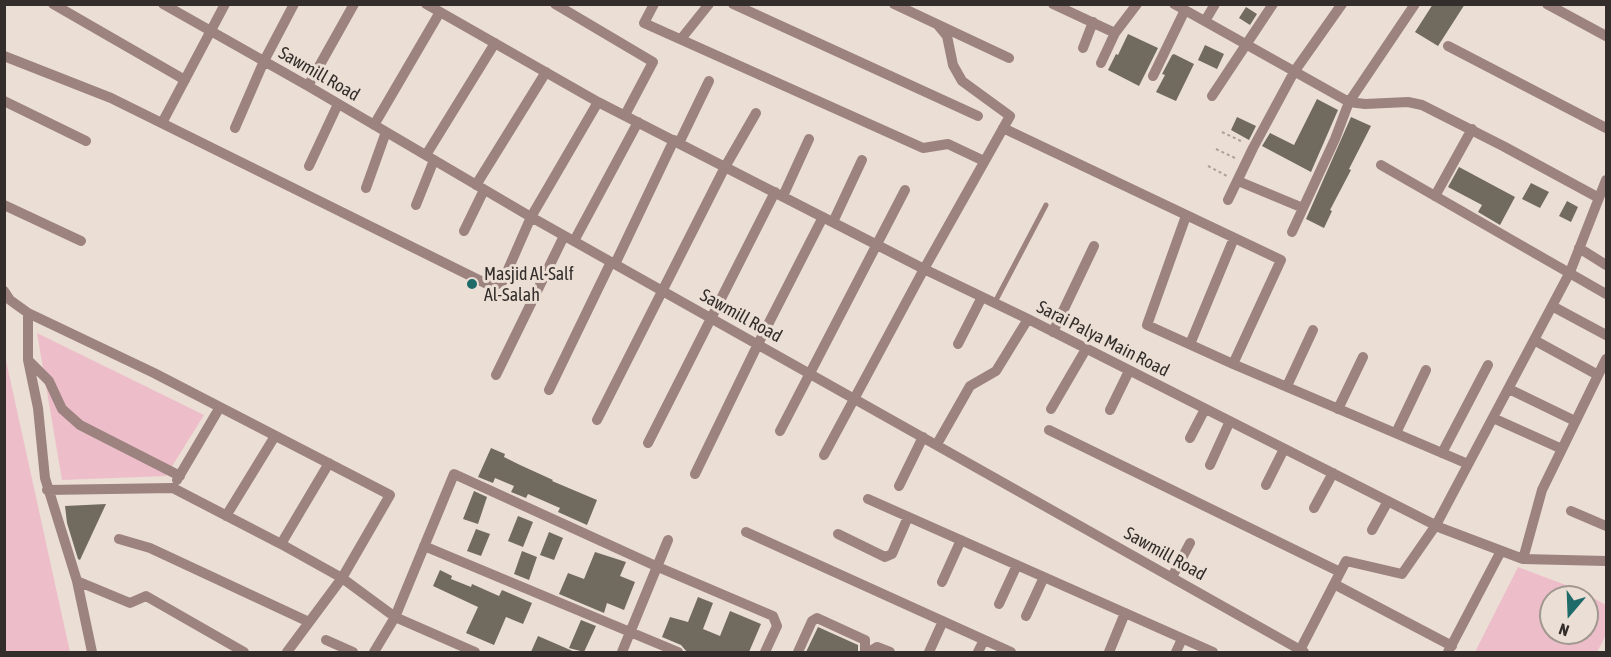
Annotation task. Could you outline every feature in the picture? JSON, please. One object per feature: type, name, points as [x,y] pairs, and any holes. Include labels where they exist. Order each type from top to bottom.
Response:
[{"type":"street","points":[[53,4],[185,80]]},
{"type":"street","name":"Sawmill Road","points":[[163,4],[175,7],[211,31],[569,239],[1172,577],[1301,652]]},
{"type":"street","points":[[162,123],[225,4]]},
{"type":"street","points":[[235,128],[264,61],[294,4]]},
{"type":"street","points":[[308,86],[354,4]]},
{"type":"street","name":"Sarai Palya Main Road","points":[[426,4],[625,116],[924,269],[1436,525],[1523,559],[1606,561]]},
{"type":"street","points":[[555,4],[653,62],[625,116]]},
{"type":"street","points":[[654,4],[644,22],[924,148],[948,144],[984,161]]},
{"type":"street","points":[[681,39],[709,4]]},
{"type":"street","points":[[733,4],[978,116]]},
{"type":"street","points":[[894,4],[1009,58]]},
{"type":"street","points":[[1053,4],[1115,33]]},
{"type":"street","points":[[1101,63],[1115,33],[1137,4]]},
{"type":"street","points":[[1174,4],[1349,102],[1365,104],[1408,102],[1422,105],[1472,129],[1599,198]]},
{"type":"street","points":[[1205,21],[1215,4]]},
{"type":"street","points":[[1212,96],[1273,4]]},
{"type":"street","points":[[1228,200],[1294,72],[1342,4]]},
{"type":"street","points":[[1292,232],[1335,139],[1349,102],[1414,4]]},
{"type":"street","points":[[1547,4],[1605,31]]},
{"type":"street","points":[[1153,76],[1185,10]]},
{"type":"street","points":[[374,125],[440,12]]},
{"type":"street","points":[[1083,48],[1093,22]]},
{"type":"street","points":[[824,455],[1010,116],[962,81],[952,65],[947,36],[938,25]]},
{"type":"street","points":[[416,205],[430,158],[495,43]]},
{"type":"street","points":[[1448,46],[1606,128]]},
{"type":"street","points":[[4,56],[111,98],[489,285],[496,285],[503,281],[531,217],[598,102]]},
{"type":"street","points":[[465,231],[480,188],[546,72]]},
{"type":"street","points":[[549,390],[709,81]]},
{"type":"street","points":[[4,101],[86,141]]},
{"type":"street","points":[[309,166],[338,104]]},
{"type":"street","points":[[597,420],[661,290],[756,113]]},
{"type":"street","points":[[496,375],[569,239],[638,122]]},
{"type":"street","points":[[1003,128],[1281,260],[1233,364]]},
{"type":"street","points":[[1435,195],[1472,129]]},
{"type":"street","points":[[366,188],[386,132]]},
{"type":"street","points":[[648,443],[710,318],[809,139]]},
{"type":"street","points":[[695,474],[758,344],[862,160]]},
{"type":"street","points":[[1381,165],[1606,294]]},
{"type":"street","points":[[1301,652],[1346,561],[1402,574],[1436,525],[1570,272],[1606,180]]},
{"type":"street","points":[[1238,181],[1303,208]]},
{"type":"street","points":[[780,431],[905,190]]},
{"type":"street","points":[[4,206],[81,240]]},
{"type":"street","points":[[1186,216],[1147,325],[1468,464]]},
{"type":"street","points":[[1190,345],[1234,238]]},
{"type":"street","points":[[1053,332],[1094,246]]},
{"type":"street","points":[[1579,248],[1606,265]]},
{"type":"street","points":[[4,291],[10,300],[28,314],[154,373],[390,495],[342,578],[287,652]]},
{"type":"street","points":[[958,344],[982,297]]},
{"type":"street","points":[[1552,306],[1606,335]]},
{"type":"street","points":[[28,314],[28,360],[38,408],[47,490],[77,581],[92,652]]},
{"type":"street","points":[[936,444],[970,386],[996,371],[1028,319]]},
{"type":"street","points":[[1287,387],[1312,330]]},
{"type":"street","points":[[1534,340],[1598,375]]},
{"type":"street","points":[[1051,409],[1086,350]]},
{"type":"street","points":[[1338,409],[1363,357]]},
{"type":"street","points":[[1523,559],[1542,490],[1606,359]]},
{"type":"street","points":[[28,360],[49,381],[62,409],[80,425],[180,476]]},
{"type":"street","points":[[1442,453],[1488,364]]},
{"type":"street","points":[[1396,434],[1426,370]]},
{"type":"street","points":[[1110,410],[1129,371]]},
{"type":"street","points":[[1509,389],[1575,421]]},
{"type":"street","points":[[173,488],[220,407]]},
{"type":"street","points":[[1190,438],[1205,409]]},
{"type":"street","points":[[1493,418],[1562,449]]},
{"type":"street","points":[[1210,465],[1230,422]]},
{"type":"street","points":[[1049,430],[1340,572]]},
{"type":"street","points":[[226,516],[275,435]]},
{"type":"street","points":[[898,486],[922,437]]},
{"type":"street","points":[[1266,485],[1284,449]]},
{"type":"street","points":[[281,544],[329,463]]},
{"type":"street","points":[[1314,507],[1333,473]]},
{"type":"street","points":[[374,652],[395,617],[454,474],[658,567],[773,616],[777,626],[765,652]]},
{"type":"street","points":[[47,490],[173,488],[342,578],[395,617],[475,652]]},
{"type":"street","points":[[868,499],[1213,652]]},
{"type":"street","points":[[1372,530],[1388,501]]},
{"type":"street","points":[[1571,512],[1606,526]]},
{"type":"street","points":[[838,534],[885,557],[892,554],[908,517]]},
{"type":"street","points":[[746,532],[1011,652]]},
{"type":"street","points":[[119,539],[150,548],[309,622]]},
{"type":"street","points":[[622,652],[668,540]]},
{"type":"street","points":[[942,582],[962,540]]},
{"type":"street","points":[[1172,577],[1190,543]]},
{"type":"street","points":[[424,546],[678,652]]},
{"type":"street","points":[[1334,584],[1450,649],[1501,551]]},
{"type":"street","points":[[999,604],[1017,565]]},
{"type":"street","points":[[1026,616],[1044,577]]},
{"type":"street","points":[[77,581],[130,603],[146,596],[244,652]]},
{"type":"street","points":[[1109,652],[1125,613]]},
{"type":"street","points":[[798,652],[812,621],[817,618],[865,640],[867,652],[877,647],[890,652]]},
{"type":"street","points":[[928,652],[943,621]]},
{"type":"street","points":[[1176,652],[1182,639]]},
{"type":"street","points":[[326,640],[353,652]]},
{"type":"street","points":[[978,652],[984,640]]},
{"type":"lane","points":[[995,303],[1046,205]]},
{"type":"path","points":[[1222,132],[1253,148]]},
{"type":"path","points":[[1216,149],[1246,163]]},
{"type":"path","points":[[1208,166],[1238,181]]},
{"type":"shaded area","points":[[37,333],[204,415],[166,476],[62,480]]},
{"type":"shaded area","points":[[5,356],[70,652],[5,652]]},
{"type":"shaded area","points":[[1518,567],[1566,585],[1539,585],[1539,645],[1599,645],[1599,601],[1606,605],[1606,635],[1597,652],[1475,652]]},
{"type":"building","points":[[1433,4],[1465,4],[1438,46],[1415,32]]},
{"type":"building","points":[[1246,7],[1257,14],[1250,25],[1239,18]]},
{"type":"building","points":[[1128,34],[1158,48],[1139,86],[1108,70]]},
{"type":"building","points":[[1205,45],[1224,54],[1217,69],[1198,60]]},
{"type":"building","points":[[1174,54],[1194,64],[1176,101],[1156,92],[1165,75],[1162,74]]},
{"type":"building","points":[[1317,99],[1338,110],[1311,172],[1262,146],[1270,133],[1294,145]]},
{"type":"building","points":[[1237,117],[1256,126],[1249,140],[1231,130]]},
{"type":"building","points":[[1351,117],[1371,126],[1330,210],[1332,211],[1324,228],[1306,219]]},
{"type":"building","points":[[1459,167],[1515,197],[1500,225],[1478,212],[1482,205],[1448,187]]},
{"type":"building","points":[[1531,183],[1549,192],[1540,208],[1522,199]]},
{"type":"building","points":[[1567,201],[1578,207],[1571,222],[1559,216]]},
{"type":"building","points":[[491,448],[552,481],[597,500],[587,525],[558,512],[560,508],[528,494],[526,498],[511,492],[514,486],[495,478],[493,483],[478,477]]},
{"type":"building","points":[[474,491],[487,497],[478,524],[463,519]]},
{"type":"building","points":[[106,504],[80,560],[67,523],[65,506]]},
{"type":"building","points":[[518,516],[533,522],[523,547],[508,541]]},
{"type":"building","points":[[476,529],[490,534],[481,556],[467,551]]},
{"type":"building","points":[[549,532],[563,538],[554,560],[540,555]]},
{"type":"building","points":[[522,551],[537,557],[529,580],[514,574]]},
{"type":"building","points":[[595,552],[626,562],[620,576],[635,582],[624,610],[607,603],[604,613],[559,594],[568,573],[584,579]]},
{"type":"building","points":[[440,570],[452,576],[451,579],[471,587],[472,584],[499,596],[502,590],[532,603],[523,624],[506,617],[494,645],[466,633],[478,607],[433,586]]},
{"type":"building","points":[[698,597],[713,603],[703,629],[720,636],[730,611],[761,624],[749,652],[687,652],[681,645],[662,637],[670,617],[688,622]]},
{"type":"building","points":[[581,620],[596,626],[584,652],[569,648]]},
{"type":"building","points":[[818,627],[858,645],[858,652],[806,652]]},
{"type":"building","points":[[538,636],[575,652],[531,652]]},
{"type":"place","name":"Masjid Al-Salf Al-Salah","points":[[472,284]]}]
